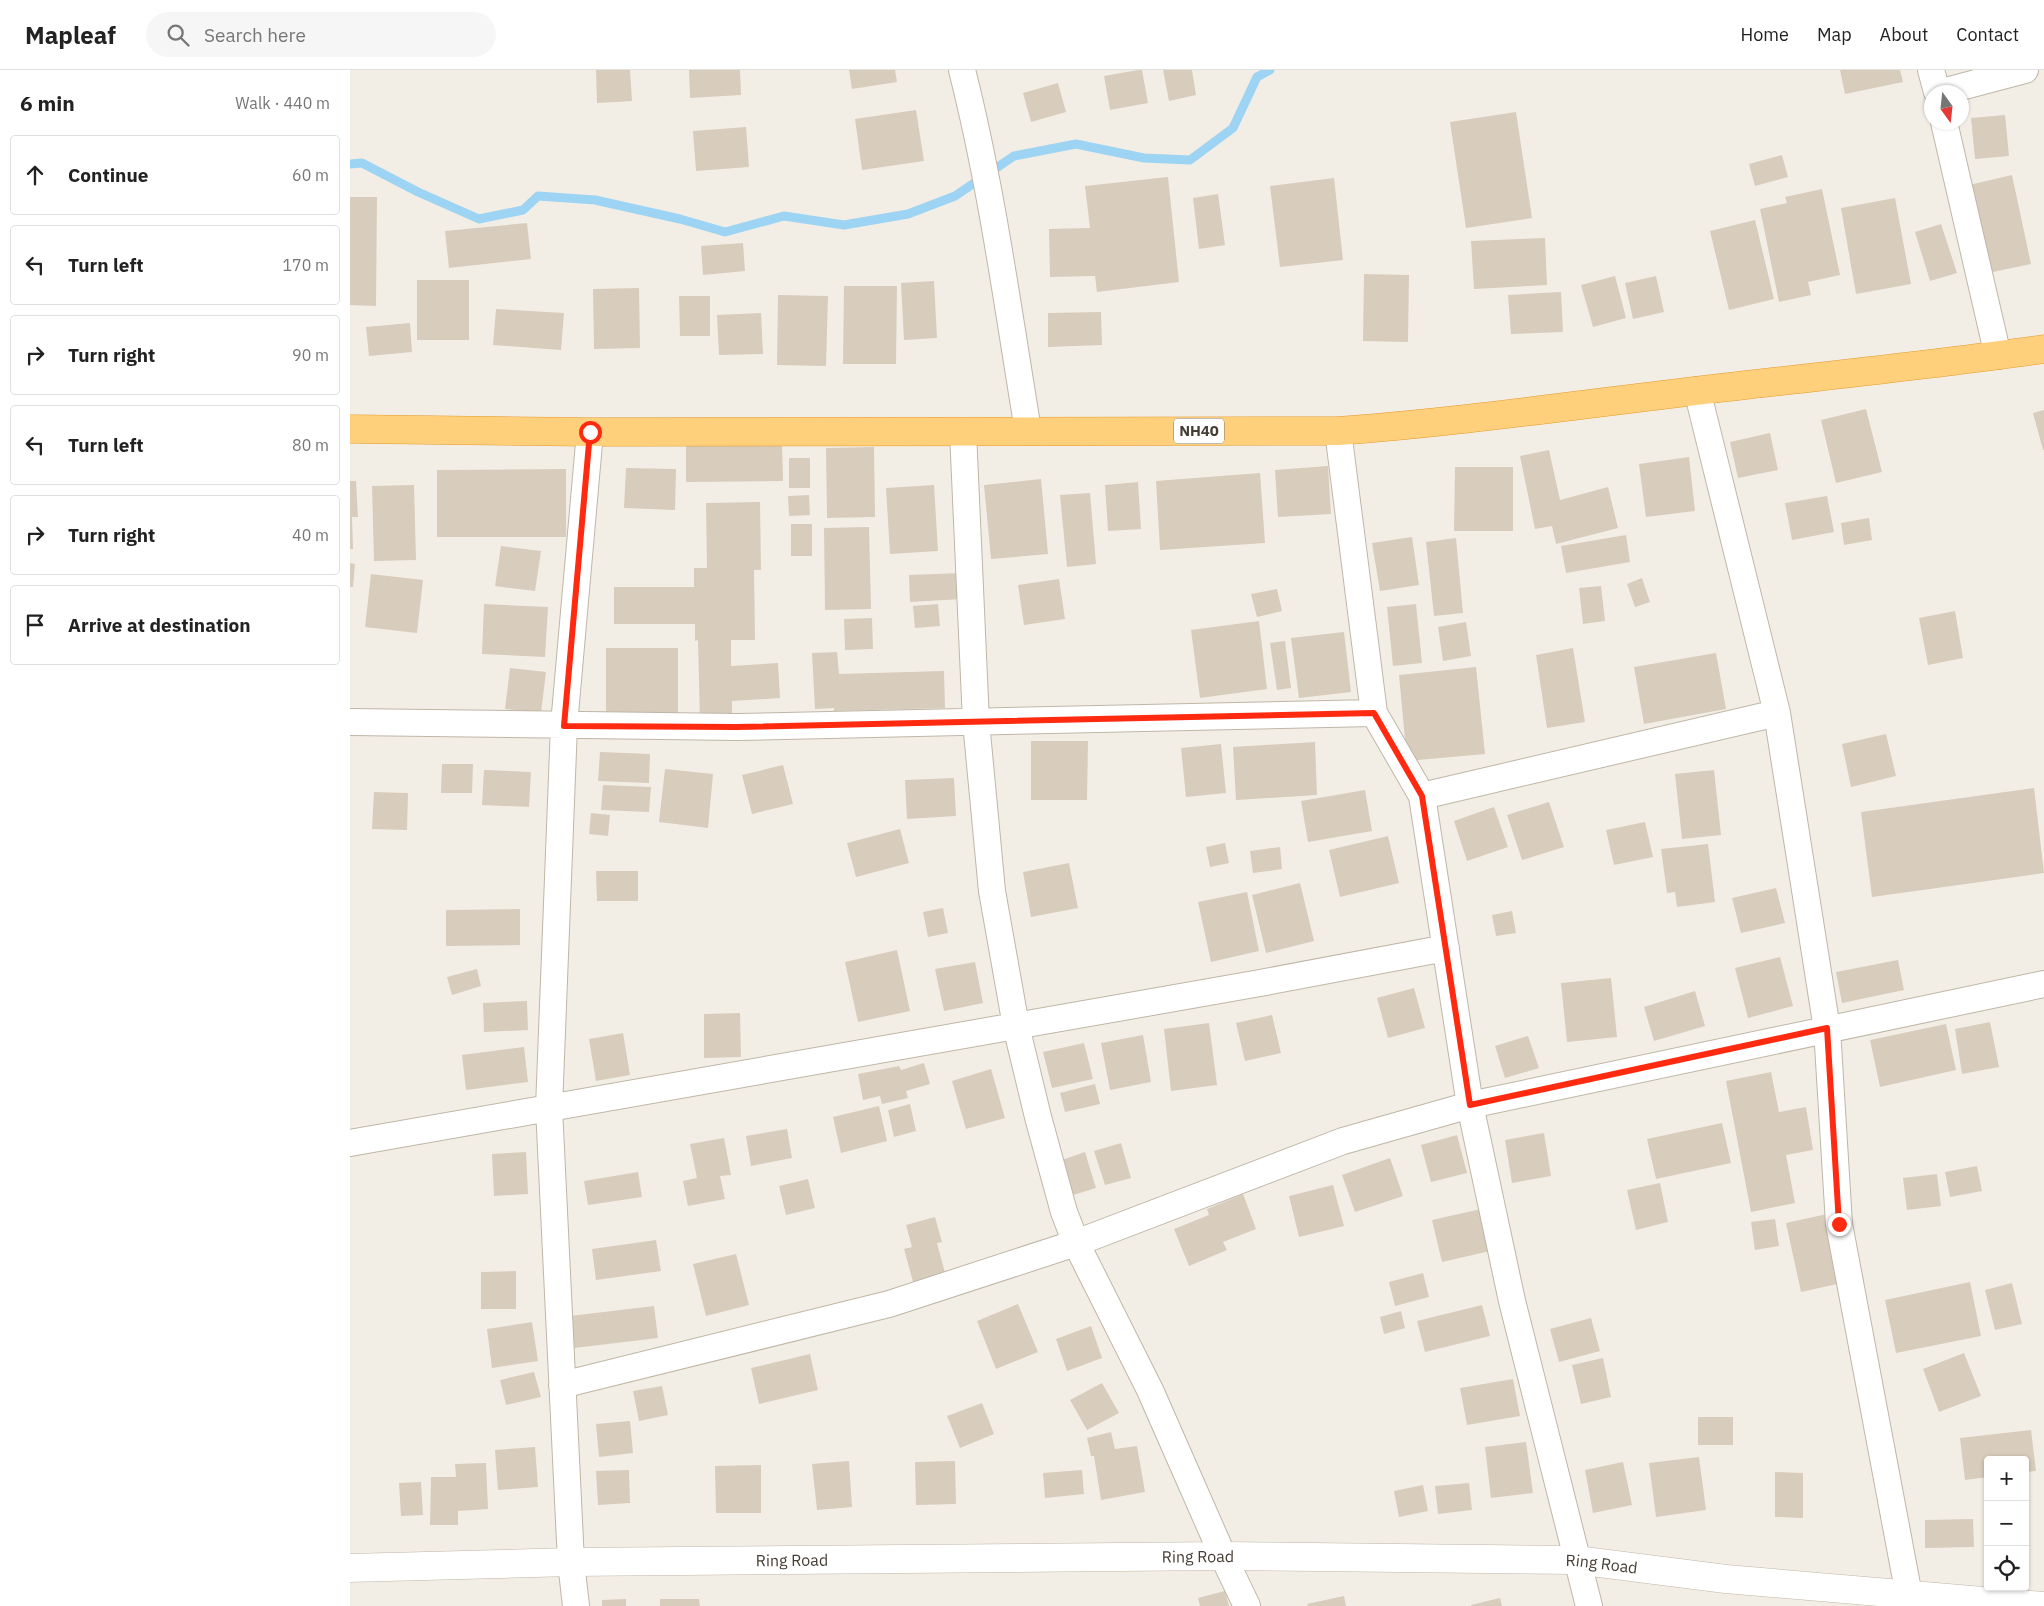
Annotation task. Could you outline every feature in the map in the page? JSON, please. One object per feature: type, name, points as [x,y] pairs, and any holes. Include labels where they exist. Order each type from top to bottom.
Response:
[{"type":"highway","name":"NH40","points":[[350,429],[590,432],[1338,431],[1406,426],[1697,390],[1863,373],[2044,349]]},
{"type":"street","points":[[962,70],[973,114],[1028,430]]},
{"type":"street","points":[[1931,70],[1936,85]]},
{"type":"street","points":[[1968,85],[2025,70]]},
{"type":"street","points":[[1946,130],[1998,356]]},
{"type":"street","points":[[1697,390],[1777,714],[1827,1028],[1839,1224],[1910,1600]]},
{"type":"street","points":[[1338,431],[1374,713],[1422,796],[1470,1105],[1512,1301],[1589,1606]]},
{"type":"street","points":[[576,1606],[571,1562],[549,1108],[564,726],[590,432]]},
{"type":"street","points":[[963,432],[976,722],[992,891],[1016,1026],[1064,1212],[1076,1243],[1150,1390],[1247,1606]]},
{"type":"street","points":[[350,722],[736,727],[1374,713]]},
{"type":"street","points":[[1422,796],[1777,714]]},
{"type":"street","points":[[350,1143],[1260,983],[1446,948]]},
{"type":"street","points":[[562,1385],[889,1304],[1076,1243],[1342,1141],[1470,1105],[1827,1028],[2044,984]]},
{"type":"street","name":"Ring Road","points":[[350,1568],[571,1562],[1223,1556],[1576,1560],[1910,1600],[2043,1606]]},
{"type":"building","points":[[596,70],[630,70],[632,101],[597,103]]},
{"type":"building","points":[[689,70],[740,70],[741,95],[690,98]]},
{"type":"building","points":[[849,70],[895,70],[897,82],[852,89]]},
{"type":"building","points":[[1142,70],[1148,103],[1110,110],[1104,76]]},
{"type":"building","points":[[1163,70],[1192,70],[1196,95],[1169,101]]},
{"type":"building","points":[[1840,70],[1900,70],[1903,82],[1845,94]]},
{"type":"building","points":[[1058,83],[1066,112],[1031,122],[1023,93]]},
{"type":"building","points":[[916,110],[924,161],[862,170],[855,119]]},
{"type":"building","points":[[1516,112],[1532,218],[1466,228],[1450,122]]},
{"type":"building","points":[[2005,115],[2009,156],[1975,159],[1971,118]]},
{"type":"building","points":[[746,127],[749,167],[696,171],[693,131]]},
{"type":"building","points":[[1782,155],[1788,177],[1755,186],[1749,164]]},
{"type":"building","points":[[2012,175],[2031,264],[1988,273],[1969,185]]},
{"type":"building","points":[[1168,177],[1179,282],[1097,292],[1095,276],[1050,277],[1049,229],[1090,228],[1085,186]]},
{"type":"building","points":[[1334,178],[1343,260],[1280,267],[1270,186]]},
{"type":"building","points":[[1822,189],[1840,275],[1808,282],[1811,295],[1779,302],[1760,209],[1787,203],[1785,197]]},
{"type":"building","points":[[1218,194],[1225,245],[1199,249],[1193,198]]},
{"type":"building","points":[[350,197],[377,197],[376,306],[350,305]]},
{"type":"building","points":[[1895,198],[1911,284],[1856,294],[1841,208]]},
{"type":"building","points":[[1755,220],[1774,299],[1729,310],[1710,231]]},
{"type":"building","points":[[527,223],[531,259],[449,268],[445,231]]},
{"type":"building","points":[[1941,224],[1957,273],[1930,281],[1915,232]]},
{"type":"building","points":[[1545,238],[1547,285],[1474,289],[1471,241]]},
{"type":"building","points":[[743,243],[745,271],[703,275],[701,246]]},
{"type":"building","points":[[1364,274],[1409,275],[1408,342],[1363,341]]},
{"type":"building","points":[[1615,276],[1626,318],[1593,327],[1581,285]]},
{"type":"building","points":[[1656,276],[1664,312],[1633,319],[1625,283]]},
{"type":"building","points":[[417,280],[469,280],[469,340],[417,340]]},
{"type":"building","points":[[934,281],[937,338],[904,340],[901,283]]},
{"type":"building","points":[[844,286],[897,286],[896,364],[843,364]]},
{"type":"building","points":[[639,288],[640,348],[594,349],[593,289]]},
{"type":"building","points":[[1561,292],[1563,332],[1511,334],[1508,295]]},
{"type":"building","points":[[778,295],[828,296],[826,366],[777,365]]},
{"type":"building","points":[[679,296],[710,296],[710,336],[680,336]]},
{"type":"building","points":[[496,309],[564,313],[561,350],[493,345]]},
{"type":"building","points":[[1101,312],[1102,345],[1048,347],[1048,313]]},
{"type":"building","points":[[761,313],[763,354],[719,355],[717,315]]},
{"type":"building","points":[[410,323],[412,352],[369,356],[366,327]]},
{"type":"building","points":[[1866,409],[1882,472],[1836,483],[1821,420]]},
{"type":"building","points":[[2044,410],[2044,450],[2043,450],[2033,413]]},
{"type":"building","points":[[1770,433],[1778,470],[1738,478],[1730,442]]},
{"type":"building","points":[[782,443],[783,481],[686,482],[686,444]]},
{"type":"building","points":[[874,447],[875,517],[827,518],[826,448]]},
{"type":"building","points":[[1549,450],[1560,500],[1608,487],[1618,528],[1556,544],[1552,526],[1535,529],[1520,456]]},
{"type":"building","points":[[1689,457],[1695,511],[1646,517],[1639,464]]},
{"type":"building","points":[[789,458],[810,458],[810,488],[789,488]]},
{"type":"building","points":[[1328,466],[1331,514],[1278,517],[1275,470]]},
{"type":"building","points":[[1455,467],[1513,467],[1513,531],[1454,531]]},
{"type":"building","points":[[626,468],[676,469],[675,510],[624,508]]},
{"type":"building","points":[[566,469],[566,537],[437,537],[437,470]]},
{"type":"building","points":[[1260,473],[1265,543],[1160,550],[1156,481]]},
{"type":"building","points":[[1041,479],[1048,554],[991,559],[984,485]]},
{"type":"building","points":[[350,481],[356,481],[358,517],[352,517],[353,549],[350,549]]},
{"type":"building","points":[[1138,482],[1141,529],[1108,531],[1105,485]]},
{"type":"building","points":[[414,485],[416,560],[374,561],[372,486]]},
{"type":"building","points":[[934,485],[938,551],[890,554],[886,488]]},
{"type":"building","points":[[1090,493],[1096,564],[1067,567],[1060,495]]},
{"type":"building","points":[[809,495],[810,515],[789,516],[788,496]]},
{"type":"building","points":[[1827,496],[1834,532],[1792,540],[1785,503]]},
{"type":"building","points":[[760,502],[761,570],[754,570],[755,640],[731,640],[731,666],[778,663],[780,698],[732,701],[732,722],[700,722],[698,640],[695,641],[695,624],[614,624],[614,587],[694,587],[694,568],[707,568],[706,503]]},
{"type":"building","points":[[1869,518],[1872,540],[1844,545],[1841,523]]},
{"type":"building","points":[[791,524],[812,524],[812,556],[791,556]]},
{"type":"building","points":[[869,527],[871,609],[825,610],[824,528]]},
{"type":"building","points":[[1626,535],[1630,562],[1566,573],[1561,546]]},
{"type":"building","points":[[1412,537],[1419,585],[1380,591],[1372,543]]},
{"type":"building","points":[[1456,538],[1463,613],[1434,616],[1426,542]]},
{"type":"building","points":[[501,546],[541,551],[535,591],[495,586]]},
{"type":"building","points":[[350,563],[355,564],[353,587],[350,587]]},
{"type":"building","points":[[961,573],[962,599],[910,602],[909,575]]},
{"type":"building","points":[[371,574],[423,580],[417,633],[365,627]]},
{"type":"building","points":[[1642,578],[1650,602],[1635,607],[1627,584]]},
{"type":"building","points":[[1059,579],[1065,619],[1024,625],[1018,585]]},
{"type":"building","points":[[1601,586],[1605,621],[1583,624],[1579,588]]},
{"type":"building","points":[[1277,589],[1282,611],[1257,617],[1251,594]]},
{"type":"building","points":[[484,604],[548,607],[545,657],[482,654]]},
{"type":"building","points":[[938,604],[940,626],[915,628],[913,606]]},
{"type":"building","points":[[1416,604],[1422,663],[1393,666],[1387,607]]},
{"type":"building","points":[[1955,611],[1963,658],[1928,665],[1919,618]]},
{"type":"building","points":[[872,618],[873,649],[845,650],[844,619]]},
{"type":"building","points":[[1259,621],[1267,689],[1200,698],[1191,630]]},
{"type":"building","points":[[1466,622],[1471,656],[1443,661],[1438,627]]},
{"type":"building","points":[[1344,632],[1351,692],[1299,698],[1291,638]]},
{"type":"building","points":[[1285,641],[1291,688],[1277,690],[1270,643]]},
{"type":"building","points":[[606,648],[678,648],[678,719],[606,719]]},
{"type":"building","points":[[1573,648],[1585,722],[1547,728],[1536,655]]},
{"type":"building","points":[[837,652],[839,674],[944,671],[945,708],[834,711],[834,708],[815,709],[812,653]]},
{"type":"building","points":[[1716,653],[1726,709],[1644,724],[1634,667]]},
{"type":"building","points":[[1476,667],[1485,754],[1407,761],[1399,675]]},
{"type":"building","points":[[510,668],[546,672],[541,713],[505,709]]},
{"type":"building","points":[[1886,734],[1896,776],[1851,787],[1842,744]]},
{"type":"building","points":[[1031,741],[1088,741],[1087,800],[1031,800]]},
{"type":"building","points":[[1315,742],[1317,795],[1236,800],[1233,747]]},
{"type":"building","points":[[1221,744],[1226,793],[1186,797],[1181,748]]},
{"type":"building","points":[[600,752],[650,754],[649,783],[598,781]]},
{"type":"building","points":[[442,764],[473,764],[472,793],[441,793]]},
{"type":"building","points":[[783,765],[793,804],[752,814],[742,775]]},
{"type":"building","points":[[665,769],[713,774],[708,828],[659,822]]},
{"type":"building","points":[[484,770],[531,772],[529,807],[482,805]]},
{"type":"building","points":[[1714,770],[1721,835],[1682,839],[1675,774]]},
{"type":"building","points":[[954,778],[956,816],[907,819],[905,780]]},
{"type":"building","points":[[603,785],[651,787],[649,812],[601,810]]},
{"type":"building","points":[[2034,788],[2044,873],[1872,897],[1861,812]]},
{"type":"building","points":[[1365,790],[1372,831],[1308,842],[1301,801]]},
{"type":"building","points":[[374,792],[408,793],[407,830],[372,829]]},
{"type":"building","points":[[1549,802],[1564,847],[1522,860],[1507,815]]},
{"type":"building","points":[[1494,807],[1508,847],[1467,861],[1454,821]]},
{"type":"building","points":[[591,813],[610,815],[608,836],[589,834]]},
{"type":"building","points":[[1645,822],[1653,857],[1614,865],[1606,830]]},
{"type":"building","points":[[900,829],[909,863],[856,877],[847,843]]},
{"type":"building","points":[[1388,836],[1399,883],[1340,897],[1329,850]]},
{"type":"building","points":[[1225,843],[1229,863],[1210,867],[1206,847]]},
{"type":"building","points":[[1708,844],[1715,902],[1677,907],[1675,892],[1667,893],[1661,849]]},
{"type":"building","points":[[1280,847],[1282,869],[1253,873],[1250,851]]},
{"type":"building","points":[[1069,863],[1078,908],[1031,917],[1023,872]]},
{"type":"building","points":[[596,871],[638,871],[638,901],[597,901]]},
{"type":"building","points":[[1300,883],[1314,941],[1266,953],[1252,895]]},
{"type":"building","points":[[1776,888],[1785,923],[1741,933],[1732,898]]},
{"type":"building","points":[[1247,892],[1259,951],[1211,962],[1198,902]]},
{"type":"building","points":[[943,908],[948,933],[928,937],[923,912]]},
{"type":"building","points":[[520,909],[520,945],[446,946],[446,910]]},
{"type":"building","points":[[1512,911],[1516,933],[1496,936],[1492,915]]},
{"type":"building","points":[[897,950],[910,1011],[858,1022],[845,962]]},
{"type":"building","points":[[1780,957],[1793,1006],[1748,1018],[1735,968]]},
{"type":"building","points":[[1898,960],[1904,990],[1842,1003],[1836,972]]},
{"type":"building","points":[[975,962],[983,1003],[944,1011],[935,969]]},
{"type":"building","points":[[477,969],[481,986],[452,995],[447,977]]},
{"type":"building","points":[[1611,978],[1617,1037],[1567,1042],[1561,983]]},
{"type":"building","points":[[1414,988],[1425,1028],[1388,1038],[1377,998]]},
{"type":"building","points":[[1695,991],[1705,1026],[1654,1041],[1644,1007]]},
{"type":"building","points":[[527,1001],[528,1030],[484,1032],[483,1003]]},
{"type":"building","points":[[740,1013],[741,1057],[704,1058],[704,1014]]},
{"type":"building","points":[[1272,1015],[1281,1053],[1245,1061],[1236,1023]]},
{"type":"building","points":[[1990,1022],[1999,1067],[1962,1074],[1955,1029]]},
{"type":"building","points":[[1209,1023],[1217,1085],[1171,1091],[1164,1029]]},
{"type":"building","points":[[1946,1024],[1956,1070],[1880,1087],[1870,1040]]},
{"type":"building","points":[[623,1033],[630,1075],[596,1081],[589,1039]]},
{"type":"building","points":[[1143,1035],[1151,1082],[1110,1090],[1101,1043]]},
{"type":"building","points":[[1528,1036],[1539,1068],[1505,1078],[1495,1046]]},
{"type":"building","points":[[1084,1043],[1093,1079],[1052,1088],[1043,1052]]},
{"type":"building","points":[[524,1047],[528,1082],[466,1090],[462,1055]]},
{"type":"building","points":[[924,1063],[930,1084],[906,1091],[908,1098],[882,1104],[880,1096],[863,1100],[858,1074],[899,1066],[901,1070]]},
{"type":"building","points":[[991,1069],[1005,1118],[966,1129],[952,1081]]},
{"type":"building","points":[[1771,1072],[1779,1112],[1806,1107],[1813,1150],[1786,1155],[1795,1203],[1751,1212],[1726,1081]]},
{"type":"building","points":[[1095,1084],[1100,1104],[1065,1112],[1060,1093]]},
{"type":"building","points":[[910,1104],[916,1131],[894,1137],[888,1110]]},
{"type":"building","points":[[879,1106],[887,1141],[841,1153],[833,1117]]},
{"type":"building","points":[[1722,1123],[1731,1163],[1656,1179],[1647,1139]]},
{"type":"building","points":[[787,1129],[792,1158],[751,1166],[746,1136]]},
{"type":"building","points":[[1544,1133],[1551,1176],[1512,1183],[1505,1140]]},
{"type":"building","points":[[1457,1135],[1467,1173],[1431,1182],[1421,1145]]},
{"type":"building","points":[[724,1138],[731,1175],[720,1176],[725,1199],[688,1206],[683,1181],[697,1178],[690,1144]]},
{"type":"building","points":[[1121,1143],[1131,1178],[1105,1185],[1094,1151]]},
{"type":"building","points":[[526,1152],[528,1194],[494,1196],[492,1154]]},
{"type":"building","points":[[1085,1152],[1096,1188],[1070,1196],[1059,1161]]},
{"type":"building","points":[[1390,1158],[1403,1196],[1355,1212],[1342,1175]]},
{"type":"building","points":[[1977,1166],[1982,1191],[1950,1197],[1945,1172]]},
{"type":"building","points":[[638,1172],[642,1197],[588,1205],[584,1181]]},
{"type":"building","points":[[1937,1174],[1941,1206],[1907,1210],[1903,1178]]},
{"type":"building","points":[[808,1179],[815,1208],[786,1215],[779,1186]]},
{"type":"building","points":[[1660,1183],[1668,1222],[1636,1230],[1627,1190]]},
{"type":"building","points":[[1333,1185],[1344,1226],[1299,1237],[1289,1196]]},
{"type":"building","points":[[1243,1194],[1256,1229],[1223,1242],[1227,1250],[1189,1266],[1174,1229],[1209,1215],[1207,1209]]},
{"type":"building","points":[[1481,1209],[1490,1251],[1442,1262],[1432,1220]]},
{"type":"building","points":[[1832,1213],[1846,1282],[1801,1292],[1786,1223]]},
{"type":"building","points":[[935,1217],[942,1242],[937,1243],[945,1273],[913,1282],[904,1249],[912,1247],[906,1225]]},
{"type":"building","points":[[1775,1219],[1779,1246],[1755,1250],[1751,1222]]},
{"type":"building","points":[[656,1240],[661,1271],[596,1280],[592,1249]]},
{"type":"building","points":[[736,1254],[749,1305],[706,1316],[693,1264]]},
{"type":"building","points":[[516,1271],[516,1309],[481,1309],[481,1272]]},
{"type":"building","points":[[1423,1273],[1429,1297],[1395,1306],[1389,1282]]},
{"type":"building","points":[[1970,1282],[1981,1336],[1896,1353],[1885,1300]]},
{"type":"building","points":[[2012,1283],[2022,1324],[1995,1330],[1985,1290]]},
{"type":"building","points":[[1018,1304],[1038,1352],[996,1369],[977,1321]]},
{"type":"building","points":[[1482,1305],[1490,1336],[1425,1352],[1417,1321]]},
{"type":"building","points":[[654,1306],[658,1338],[574,1348],[570,1316]]},
{"type":"building","points":[[1401,1311],[1405,1328],[1384,1334],[1380,1317]]},
{"type":"building","points":[[1591,1318],[1600,1351],[1559,1362],[1550,1329]]},
{"type":"building","points":[[532,1322],[538,1361],[492,1368],[487,1329]]},
{"type":"building","points":[[1091,1326],[1102,1358],[1067,1371],[1056,1339]]},
{"type":"building","points":[[1964,1353],[1981,1396],[1939,1412],[1923,1369]]},
{"type":"building","points":[[810,1354],[818,1390],[759,1404],[751,1368]]},
{"type":"building","points":[[1603,1358],[1611,1397],[1581,1404],[1572,1365]]},
{"type":"building","points":[[534,1372],[541,1397],[506,1405],[500,1380]]},
{"type":"building","points":[[1513,1379],[1520,1416],[1467,1425],[1460,1388]]},
{"type":"building","points":[[1102,1383],[1119,1413],[1087,1430],[1070,1400]]},
{"type":"building","points":[[662,1386],[668,1415],[639,1421],[633,1391]]},
{"type":"building","points":[[982,1403],[994,1434],[960,1448],[947,1416]]},
{"type":"building","points":[[1698,1417],[1733,1417],[1733,1445],[1698,1445]]},
{"type":"building","points":[[630,1421],[633,1453],[599,1457],[596,1424]]},
{"type":"building","points":[[2031,1430],[2036,1471],[2029,1472],[2029,1456],[1984,1456],[1984,1478],[1965,1480],[1960,1438]]},
{"type":"building","points":[[1111,1432],[1115,1449],[1137,1446],[1145,1492],[1101,1500],[1094,1456],[1091,1456],[1087,1438]]},
{"type":"building","points":[[1526,1442],[1533,1493],[1491,1498],[1485,1447]]},
{"type":"building","points":[[535,1447],[538,1487],[498,1490],[495,1450]]},
{"type":"building","points":[[1699,1457],[1706,1510],[1656,1517],[1649,1463]]},
{"type":"building","points":[[849,1461],[852,1507],[817,1510],[812,1464]]},
{"type":"building","points":[[955,1461],[956,1504],[916,1505],[915,1462]]},
{"type":"building","points":[[1623,1462],[1632,1505],[1593,1513],[1585,1470]]},
{"type":"building","points":[[486,1463],[488,1509],[458,1511],[458,1525],[430,1525],[431,1477],[456,1477],[455,1464]]},
{"type":"building","points":[[761,1465],[761,1513],[716,1513],[715,1466]]},
{"type":"building","points":[[629,1470],[630,1503],[598,1505],[596,1471]]},
{"type":"building","points":[[1082,1470],[1084,1494],[1045,1498],[1043,1473]]},
{"type":"building","points":[[1775,1472],[1803,1473],[1803,1518],[1775,1517]]},
{"type":"building","points":[[421,1482],[423,1515],[401,1516],[399,1483]]},
{"type":"building","points":[[1469,1483],[1472,1510],[1438,1514],[1435,1486]]},
{"type":"building","points":[[1423,1485],[1428,1511],[1399,1517],[1394,1491]]},
{"type":"building","points":[[1973,1519],[1974,1547],[1925,1548],[1925,1520]]},
{"type":"building","points":[[1225,1591],[1229,1606],[1200,1606],[1198,1598]]},
{"type":"building","points":[[1344,1596],[1346,1606],[1308,1606],[1307,1604]]},
{"type":"building","points":[[1500,1598],[1502,1606],[1471,1606],[1471,1605]]},
{"type":"building","points":[[626,1599],[626,1606],[602,1606],[602,1600]]},
{"type":"building","points":[[660,1599],[699,1599],[700,1606],[660,1606]]},
{"type":"waterway","points":[[350,164],[362,163],[418,192],[479,219],[523,210],[538,196],[595,200],[680,219],[725,232],[784,216],[844,225],[908,214],[955,196],[1014,156],[1076,144],[1144,158],[1190,160],[1233,128],[1257,77],[1270,70]]},
{"type":"route","points":[[590,432],[564,726],[736,727],[1374,713],[1422,796],[1470,1105],[1827,1028],[1839,1224]]}]
